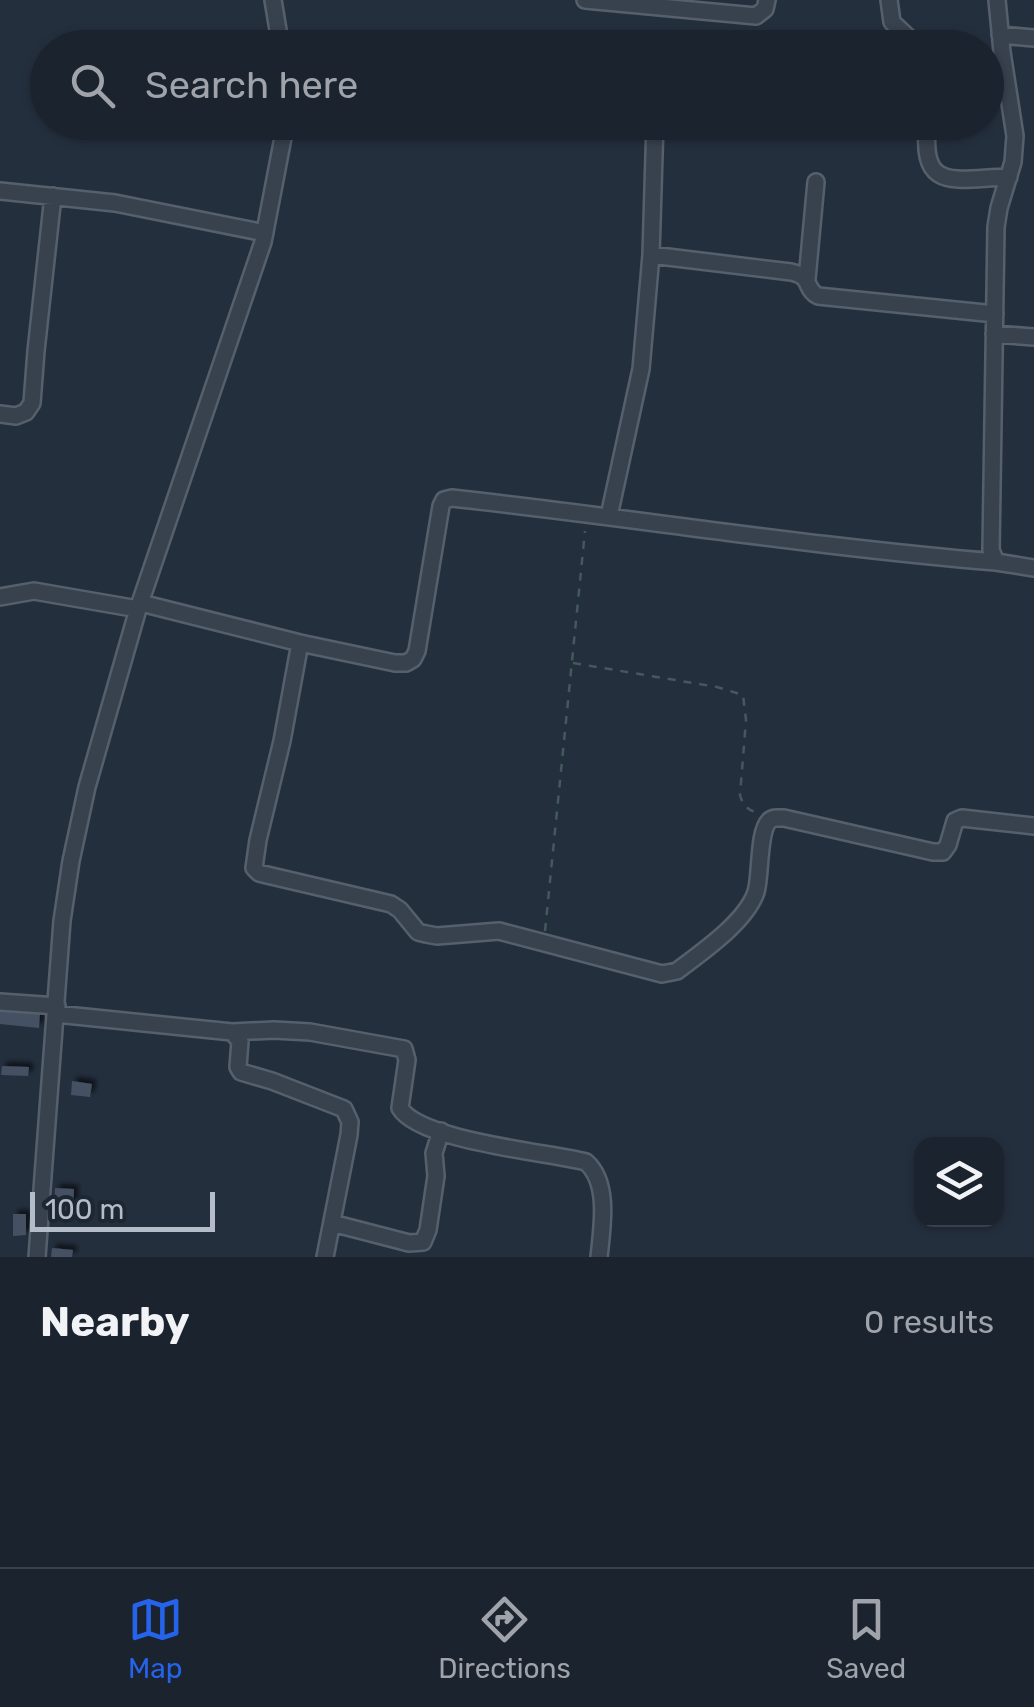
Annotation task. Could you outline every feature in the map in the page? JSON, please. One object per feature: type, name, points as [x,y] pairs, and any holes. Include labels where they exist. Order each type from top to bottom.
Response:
[{"type":"street","points":[[273,0],[278,30]]},
{"type":"street","points":[[585,0],[756,16],[766,8],[767,0]]},
{"type":"street","points":[[888,0],[892,22],[901,30]]},
{"type":"street","points":[[998,0],[1000,30]]},
{"type":"street","points":[[1004,35],[1034,38]]},
{"type":"street","points":[[996,562],[990,534],[997,217],[1013,162],[1015,136],[1004,62]]},
{"type":"street","points":[[36,1257],[62,921],[74,845],[94,756],[140,606],[265,233],[283,140]]},
{"type":"street","points":[[608,516],[640,379],[651,256],[654,140]]},
{"type":"street","points":[[927,140],[929,166],[934,173],[948,178],[1009,178]]},
{"type":"street","points":[[807,279],[816,182]]},
{"type":"street","points":[[0,191],[115,203],[265,233]]},
{"type":"street","points":[[0,414],[16,416],[26,412],[32,403],[53,196]]},
{"type":"street","points":[[651,256],[802,274],[818,296],[995,314]]},
{"type":"street","points":[[994,334],[1034,337]]},
{"type":"street","points":[[0,597],[34,591],[140,606],[406,663],[413,659],[420,634],[439,515],[444,500],[452,498],[883,553],[1034,568]]},
{"type":"street","points":[[300,643],[254,868],[266,876],[391,904],[418,932],[426,934],[499,932],[662,974],[678,971],[722,935],[750,904],[758,884],[764,832],[773,818],[933,852],[942,852],[948,845],[954,821],[962,818],[1034,826]]},
{"type":"street","points":[[0,1002],[232,1032],[292,1030],[404,1049],[407,1060],[400,1108],[411,1120],[474,1142],[586,1162],[594,1170],[602,1216],[599,1257]]},
{"type":"street","points":[[232,1032],[240,1041],[241,1072],[336,1105],[348,1113],[347,1149],[325,1257]]},
{"type":"street","points":[[332,1223],[409,1243],[423,1242],[436,1176],[434,1153],[441,1131]]},
{"type":"path","points":[[544,942],[587,513]]},
{"type":"path","points":[[571,663],[717,687],[742,696],[746,720],[742,804],[773,818]]},
{"type":"building","points":[[0,1007],[40,1011],[39,1028],[0,1024]]},
{"type":"building","points":[[2,1066],[29,1067],[28,1076],[1,1075]]},
{"type":"building","points":[[72,1081],[92,1084],[90,1097],[71,1095]]},
{"type":"building","points":[[55,1188],[74,1189],[73,1211],[54,1210]]},
{"type":"building","points":[[13,1214],[26,1214],[26,1235],[13,1236]]},
{"type":"building","points":[[52,1248],[73,1250],[72,1257],[51,1257]]}]
